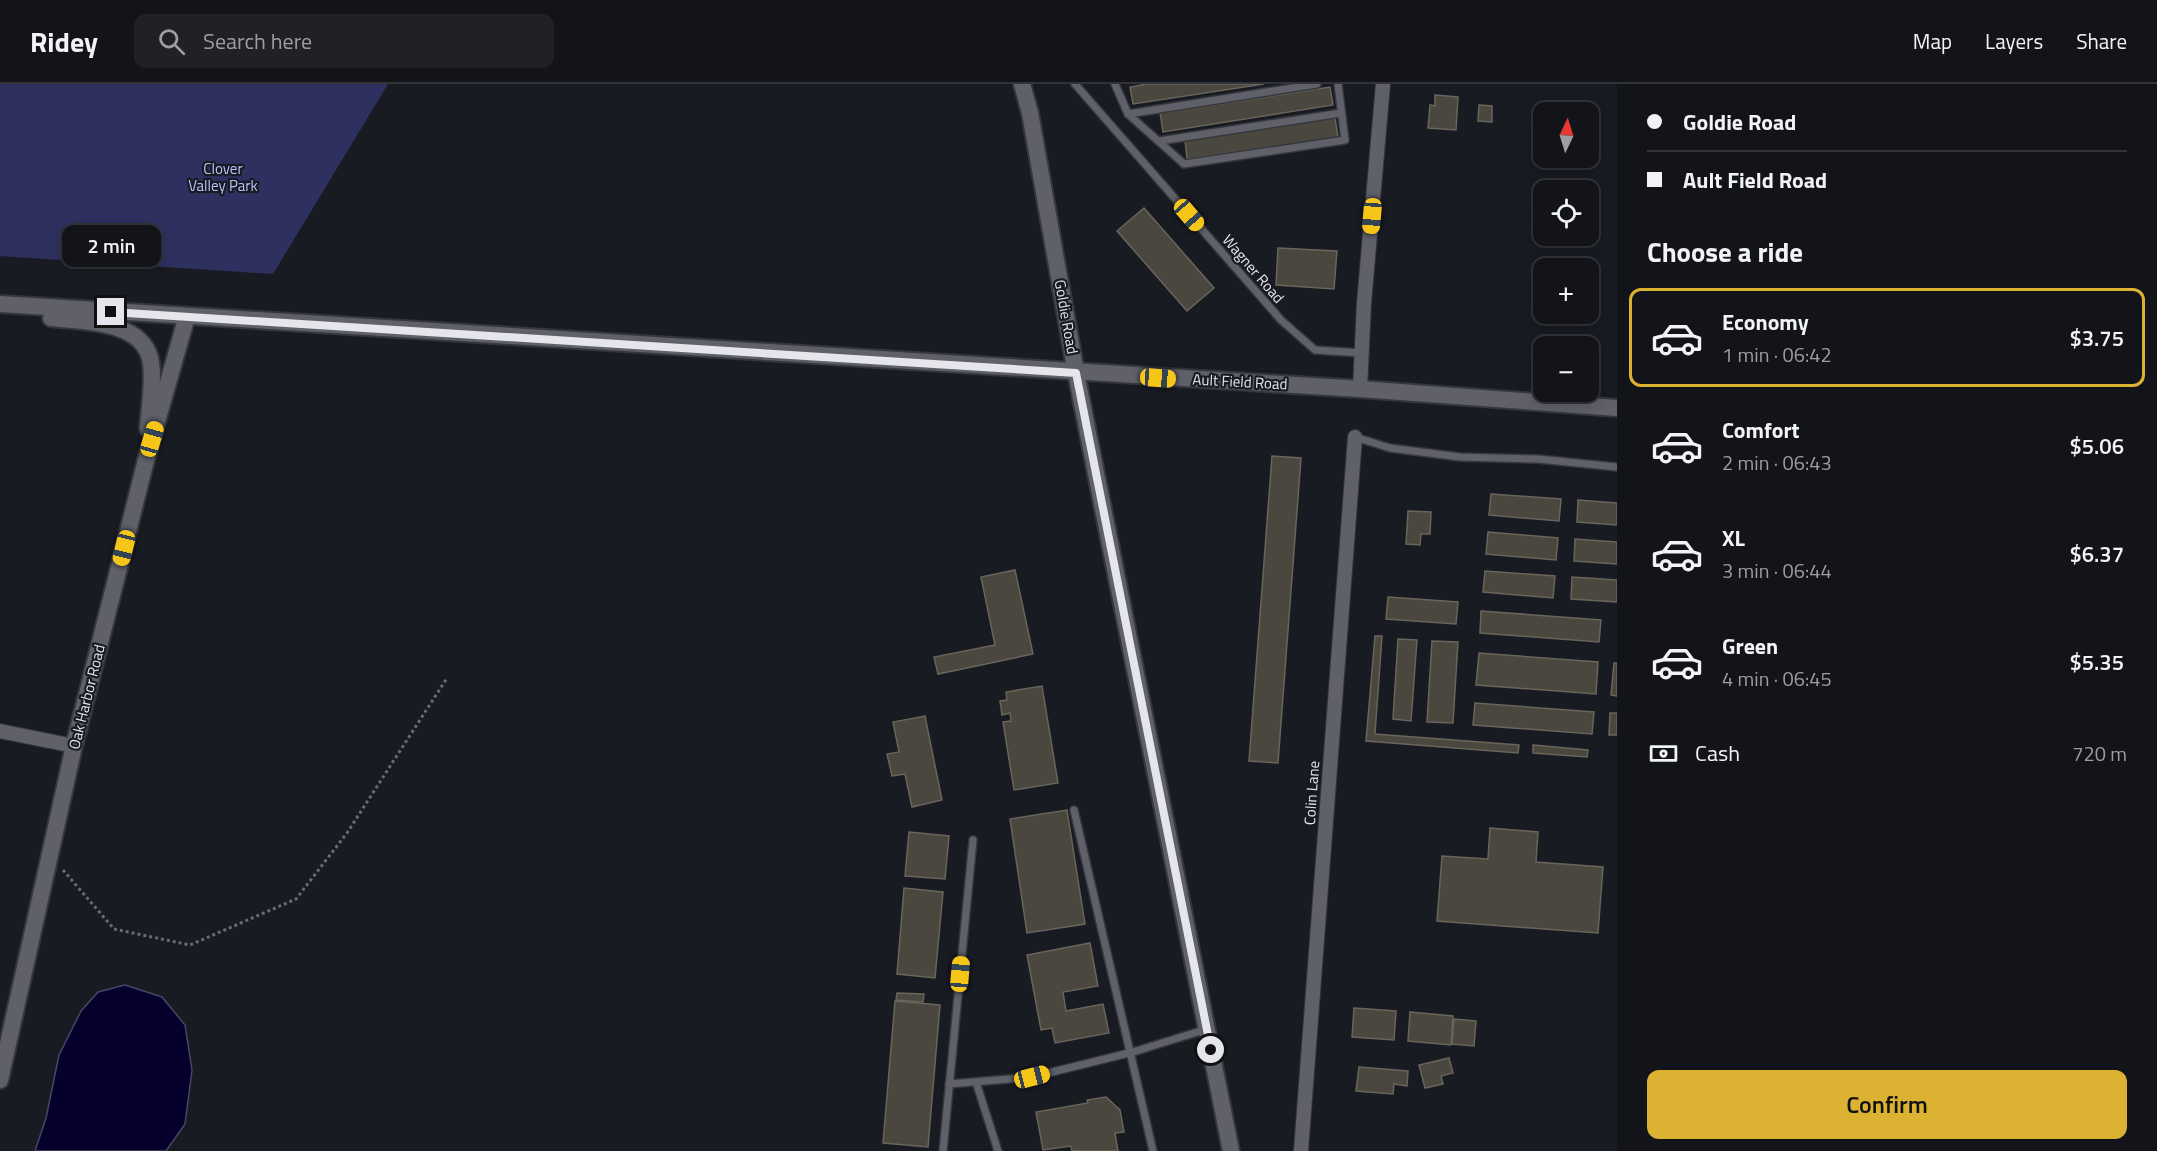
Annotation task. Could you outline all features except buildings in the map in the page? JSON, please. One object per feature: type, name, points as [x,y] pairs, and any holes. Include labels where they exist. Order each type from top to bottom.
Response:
[{"type":"street","name":"Goldie Road","points":[[1022,84],[1030,112],[1076,373],[1231,1151]]},
{"type":"street","points":[[1360,389],[1383,84]]},
{"type":"street","name":"Ault Field Road","points":[[0,304],[1360,389],[1617,408]]},
{"type":"street","points":[[0,310],[108,326],[124,330],[135,337],[150,357],[146,460]]},
{"type":"street","name":"Oak Harbor Road","points":[[0,1080],[74,746],[146,460],[187,316]]},
{"type":"street","name":"Colin Lane","points":[[1301,1151],[1355,437]]},
{"type":"street","points":[[0,731],[74,746]]},
{"type":"lane","name":"Wagner Road","points":[[1075,84],[1281,321],[1315,350],[1361,353]]},
{"type":"lane","points":[[1116,84],[1128,114],[1184,164],[1345,140],[1338,84]]},
{"type":"lane","points":[[1128,114],[1317,84]]},
{"type":"lane","points":[[1159,141],[1341,113]]},
{"type":"lane","points":[[1355,437],[1389,448],[1460,457],[1538,459],[1617,467]]},
{"type":"lane","points":[[1074,810],[1153,1151]]},
{"type":"lane","points":[[943,1151],[972,840]]},
{"type":"lane","points":[[949,1084],[1032,1077],[1130,1052],[1207,1029]]},
{"type":"lane","points":[[976,1082],[998,1151]]},
{"type":"path","points":[[50,855],[114,929],[190,945],[296,899],[347,833],[447,678]]},
{"type":"green space","name":"Clover Valley Park","points":[[0,84],[388,84],[273,274],[0,256]]},
{"type":"shaded area","points":[[125,985],[162,997],[185,1025],[192,1070],[185,1124],[166,1151],[35,1151],[46,1118],[59,1055],[81,1011],[98,992]]},
{"type":"route","points":[[111,312],[1076,373],[1211,1050]]}]
